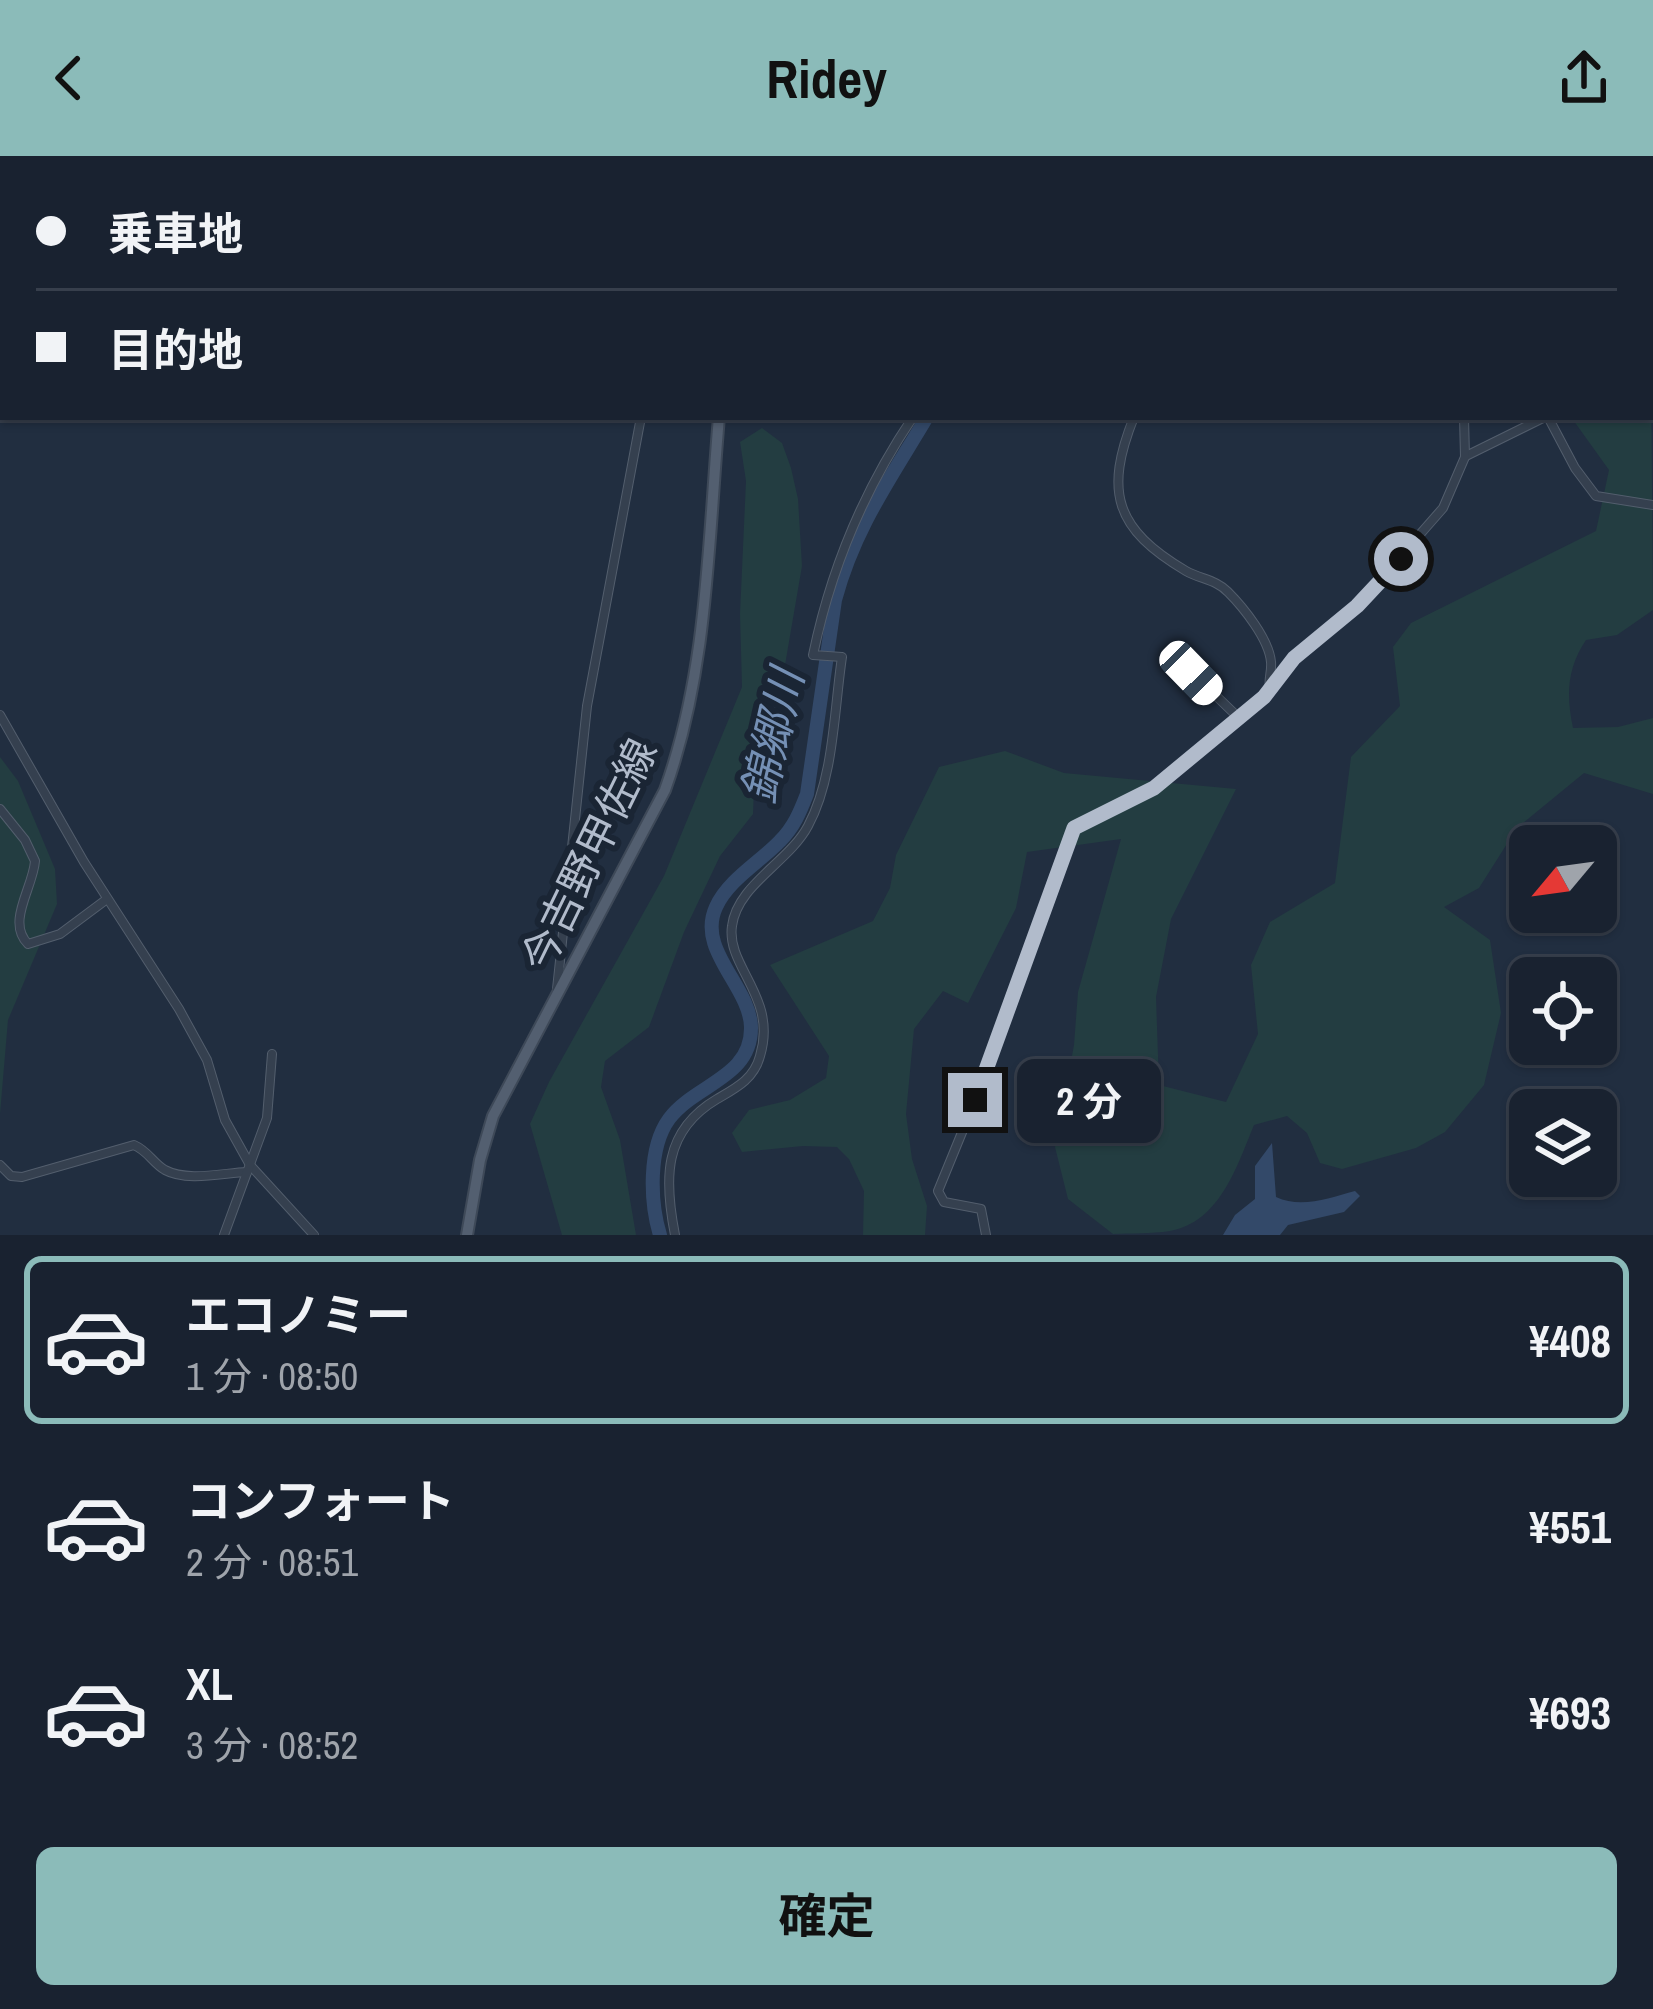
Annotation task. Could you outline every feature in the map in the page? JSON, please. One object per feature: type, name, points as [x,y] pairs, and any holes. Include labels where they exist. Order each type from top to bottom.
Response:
[{"type":"main road","name":"今吉野甲佐線","points":[[467,1235],[493,1116],[665,790],[689,715],[700,656],[719,420]]},
{"type":"street","points":[[556,996],[587,706],[640,420]]},
{"type":"street","points":[[674,1235],[669,1172],[684,1125],[693,1114],[752,1076],[760,1060],[763,1016],[755,988],[732,944],[731,928],[746,896],[790,853],[812,818],[824,776],[842,657],[813,656],[821,615],[855,515],[911,420]]},
{"type":"street","points":[[1133,420],[1116,470],[1125,513],[1144,540],[1189,573],[1228,591],[1270,658],[1270,689]]},
{"type":"street","points":[[986,1235],[981,1209],[944,1202],[938,1191],[990,1064],[1069,837],[1078,824],[1154,788],[1239,718],[1294,658],[1357,606],[1443,508],[1465,457],[1464,420]]},
{"type":"street","points":[[1465,457],[1540,420]]},
{"type":"street","points":[[1548,420],[1596,496],[1653,505]]},
{"type":"street","points":[[1173,673],[1184,665],[1239,718]]},
{"type":"street","points":[[0,715],[208,1060],[225,1120],[249,1168],[314,1235]]},
{"type":"street","points":[[0,808],[35,861],[18,926],[22,940],[28,944],[47,940],[107,899]]},
{"type":"street","points":[[224,1235],[267,1118],[272,1054]]},
{"type":"street","points":[[0,1165],[10,1176],[22,1178],[134,1145],[168,1172],[184,1175],[249,1168]]},
{"type":"green space","points":[[1573,420],[1651,420],[1653,610],[1617,635],[1586,640],[1575,661],[1569,693],[1573,728],[1618,727],[1653,718],[1653,794],[1584,773],[1521,825],[1509,825],[1509,841],[1479,888],[1444,907],[1490,940],[1501,1013],[1484,1085],[1445,1132],[1416,1148],[1342,1169],[1320,1163],[1307,1133],[1287,1116],[1254,1125],[1214,1204],[1187,1226],[1170,1231],[1113,1234],[1068,1199],[1055,1147],[1074,1045],[1078,992],[1121,839],[1027,852],[1016,908],[968,1003],[943,991],[914,1029],[906,1114],[912,1159],[927,1206],[925,1235],[863,1235],[864,1191],[849,1159],[837,1147],[742,1152],[732,1133],[749,1110],[790,1100],[826,1078],[829,1056],[770,965],[873,921],[890,888],[896,855],[939,767],[1005,751],[1064,773],[1236,789],[1171,919],[1156,997],[1159,1085],[1226,1102],[1258,1034],[1251,965],[1270,922],[1335,883],[1351,757],[1400,706],[1393,647],[1411,623],[1596,531],[1609,470]]},
{"type":"green space","points":[[762,428],[782,443],[791,468],[802,566],[785,665],[755,762],[753,814],[720,856],[684,932],[649,1027],[605,1061],[601,1087],[620,1140],[636,1235],[562,1235],[530,1124],[664,876],[742,687],[746,481],[740,442]]},
{"type":"green space","points":[[0,757],[18,781],[55,869],[57,904],[8,1020],[0,1114]]},
{"type":"water","points":[[1272,1143],[1276,1197],[1305,1202],[1355,1191],[1360,1196],[1344,1212],[1288,1225],[1280,1235],[1223,1235],[1235,1215],[1255,1199],[1255,1166]]},
{"type":"waterway","name":"錦郷川","points":[[660,1235],[653,1176],[662,1131],[680,1107],[732,1069],[749,1044],[748,1012],[713,938],[716,907],[736,880],[785,836],[802,807],[843,574],[874,505],[925,420]]},
{"type":"route","points":[[975,1100],[1074,828],[1154,788],[1264,697],[1294,658],[1357,606],[1401,559]]}]
